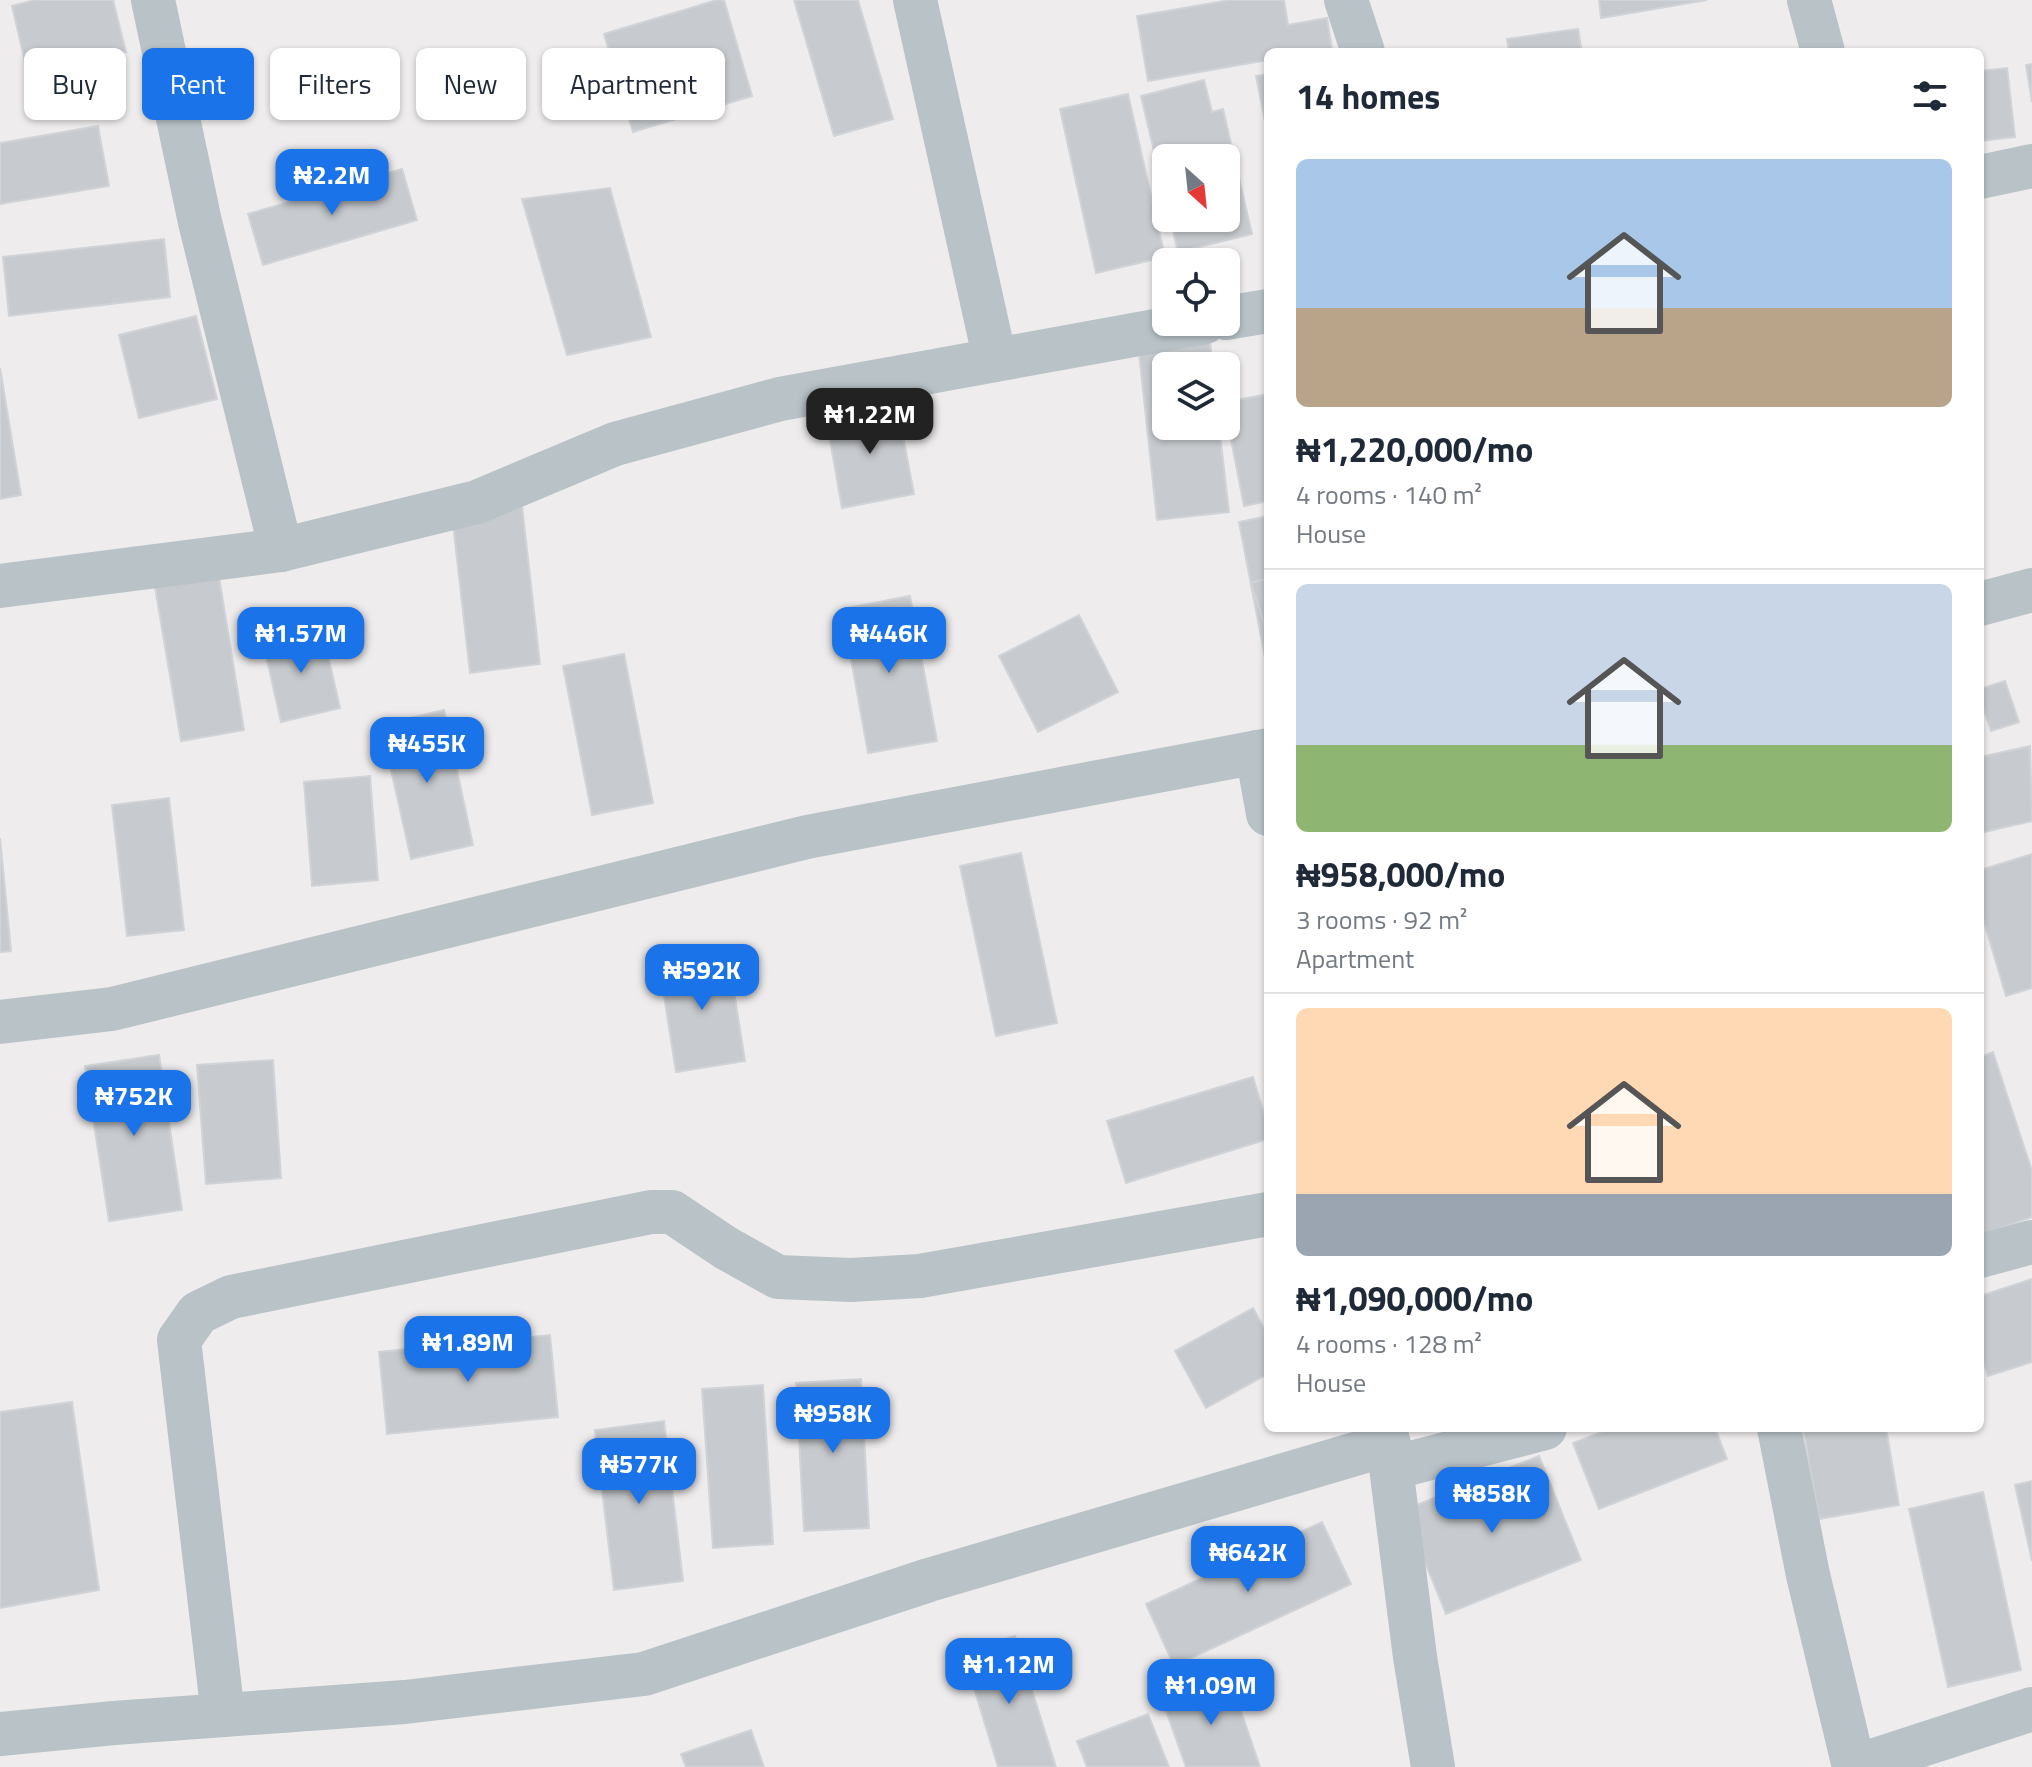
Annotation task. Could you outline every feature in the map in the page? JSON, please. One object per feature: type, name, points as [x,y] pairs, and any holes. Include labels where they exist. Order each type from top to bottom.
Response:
[{"type":"street","points":[[153,0],[200,222],[281,550]]},
{"type":"street","points":[[915,0],[995,360]]},
{"type":"street","points":[[1346,0],[1362,48]]},
{"type":"street","points":[[1809,0],[1822,48]]},
{"type":"street","points":[[1984,176],[2032,166]]},
{"type":"street","points":[[1240,316],[1264,312]]},
{"type":"street","points":[[0,586],[281,550],[477,502],[615,444],[780,399],[1152,332]]},
{"type":"street","points":[[1984,603],[2032,590]]},
{"type":"street","points":[[0,1022],[112,1009],[807,837],[1262,751],[1264,772]]},
{"type":"street","points":[[223,1715],[179,1340],[198,1313],[231,1297],[651,1212],[672,1212],[726,1248],[778,1277],[851,1280],[920,1276],[1264,1215]]},
{"type":"street","points":[[1984,1255],[2032,1242]]},
{"type":"street","points":[[0,1734],[405,1702],[644,1674],[929,1580],[1389,1447],[1512,1432]]},
{"type":"street","points":[[1780,1432],[1808,1575],[1854,1767],[2032,1709]]},
{"type":"street","points":[[1389,1447],[1415,1657],[1433,1767]]},
{"type":"building","points":[[35,0],[113,0],[125,48],[24,48],[24,58],[12,6]]},
{"type":"building","points":[[724,0],[752,96],[725,104],[725,48],[608,48],[604,34]]},
{"type":"building","points":[[794,0],[858,0],[893,119],[834,136]]},
{"type":"building","points":[[1230,0],[1284,0],[1288,25],[1327,18],[1332,48],[1264,48],[1264,61],[1148,81],[1137,16]]},
{"type":"building","points":[[1599,0],[1707,0],[1601,18]]},
{"type":"building","points":[[1578,29],[1581,48],[1508,48],[1507,39]]},
{"type":"building","points":[[2032,64],[2032,102],[2026,65]]},
{"type":"building","points":[[2007,68],[2015,137],[1984,141],[1984,71]]},
{"type":"building","points":[[1264,75],[1264,116],[1256,76]]},
{"type":"building","points":[[1204,80],[1212,112],[1223,109],[1231,144],[1152,144],[1141,96]]},
{"type":"building","points":[[1128,94],[1152,200],[1152,232],[1159,232],[1163,248],[1152,248],[1152,260],[1096,273],[1060,109]]},
{"type":"building","points":[[629,120],[673,120],[633,132]]},
{"type":"building","points":[[98,126],[109,186],[0,204],[0,143]]},
{"type":"building","points":[[402,169],[417,220],[263,265],[248,214]]},
{"type":"building","points":[[1240,182],[1252,234],[1194,248],[1177,248],[1173,232],[1240,232]]},
{"type":"building","points":[[610,188],[651,337],[567,355],[522,199]]},
{"type":"building","points":[[164,239],[170,297],[9,316],[3,257]]},
{"type":"building","points":[[196,316],[217,399],[139,418],[119,335]]},
{"type":"building","points":[[1209,336],[1211,352],[1152,352],[1152,440],[1221,440],[1229,512],[1157,520],[1138,343]]},
{"type":"building","points":[[0,368],[21,495],[0,499]]},
{"type":"building","points":[[1264,395],[1264,502],[1244,506],[1231,440],[1240,440],[1240,399]]},
{"type":"building","points":[[897,404],[914,494],[842,508],[826,417]]},
{"type":"building","points":[[522,506],[540,664],[470,673],[452,515]]},
{"type":"building","points":[[1264,517],[1264,652],[1239,522]]},
{"type":"building","points":[[219,577],[244,730],[181,741],[155,587]]},
{"type":"building","points":[[1264,579],[1264,624],[1251,583]]},
{"type":"building","points":[[910,596],[937,741],[868,753],[842,609]]},
{"type":"building","points":[[1079,615],[1118,692],[1038,732],[999,656]]},
{"type":"building","points":[[322,629],[340,708],[281,722],[263,642]]},
{"type":"building","points":[[624,654],[653,803],[592,815],[563,666]]},
{"type":"building","points":[[2005,681],[2019,722],[1991,731],[1984,710],[1984,688]]},
{"type":"building","points":[[444,710],[473,845],[411,859],[381,725]]},
{"type":"building","points":[[2030,746],[2032,821],[1984,832],[1984,756]]},
{"type":"building","points":[[370,776],[378,880],[312,886],[304,782]]},
{"type":"building","points":[[169,798],[184,930],[127,936],[112,805]]},
{"type":"building","points":[[0,838],[11,951],[0,952]]},
{"type":"building","points":[[1021,853],[1057,1023],[996,1036],[960,866]]},
{"type":"building","points":[[2032,854],[2032,988],[2006,996],[1984,922],[1984,869]]},
{"type":"building","points":[[728,953],[745,1061],[676,1072],[659,964]]},
{"type":"building","points":[[1993,1052],[2032,1171],[2032,1217],[1984,1234],[1984,1055]]},
{"type":"building","points":[[159,1055],[182,1210],[109,1221],[85,1066]]},
{"type":"building","points":[[273,1060],[281,1178],[206,1184],[197,1065]]},
{"type":"building","points":[[1253,1077],[1264,1114],[1264,1140],[1126,1183],[1107,1121]]},
{"type":"building","points":[[2032,1279],[2032,1362],[1988,1376],[1984,1364],[1984,1295]]},
{"type":"building","points":[[1253,1308],[1264,1329],[1264,1376],[1206,1408],[1175,1351]]},
{"type":"building","points":[[550,1335],[558,1417],[387,1434],[379,1352]]},
{"type":"building","points":[[861,1379],[869,1528],[804,1531],[796,1383]]},
{"type":"building","points":[[763,1385],[773,1544],[713,1548],[702,1389]]},
{"type":"building","points":[[72,1402],[99,1590],[0,1608],[0,1412]]},
{"type":"building","points":[[664,1421],[683,1581],[614,1590],[595,1430]]},
{"type":"building","points":[[1602,1432],[1717,1432],[1727,1459],[1599,1509],[1573,1443]]},
{"type":"building","points":[[1804,1432],[1887,1432],[1899,1505],[1819,1519]]},
{"type":"building","points":[[1539,1456],[1581,1560],[1446,1614],[1404,1510]]},
{"type":"building","points":[[2032,1481],[2032,1561],[2015,1485]]},
{"type":"building","points":[[1983,1492],[2021,1670],[1948,1687],[1909,1509]]},
{"type":"building","points":[[1322,1522],[1351,1584],[1174,1666],[1146,1604]]},
{"type":"building","points":[[1015,1636],[1056,1767],[998,1767],[963,1652]]},
{"type":"building","points":[[1229,1676],[1260,1767],[1186,1767],[1162,1699]]},
{"type":"building","points":[[1148,1714],[1169,1767],[1087,1767],[1077,1741]]},
{"type":"building","points":[[751,1730],[764,1767],[686,1767],[681,1754]]}]
